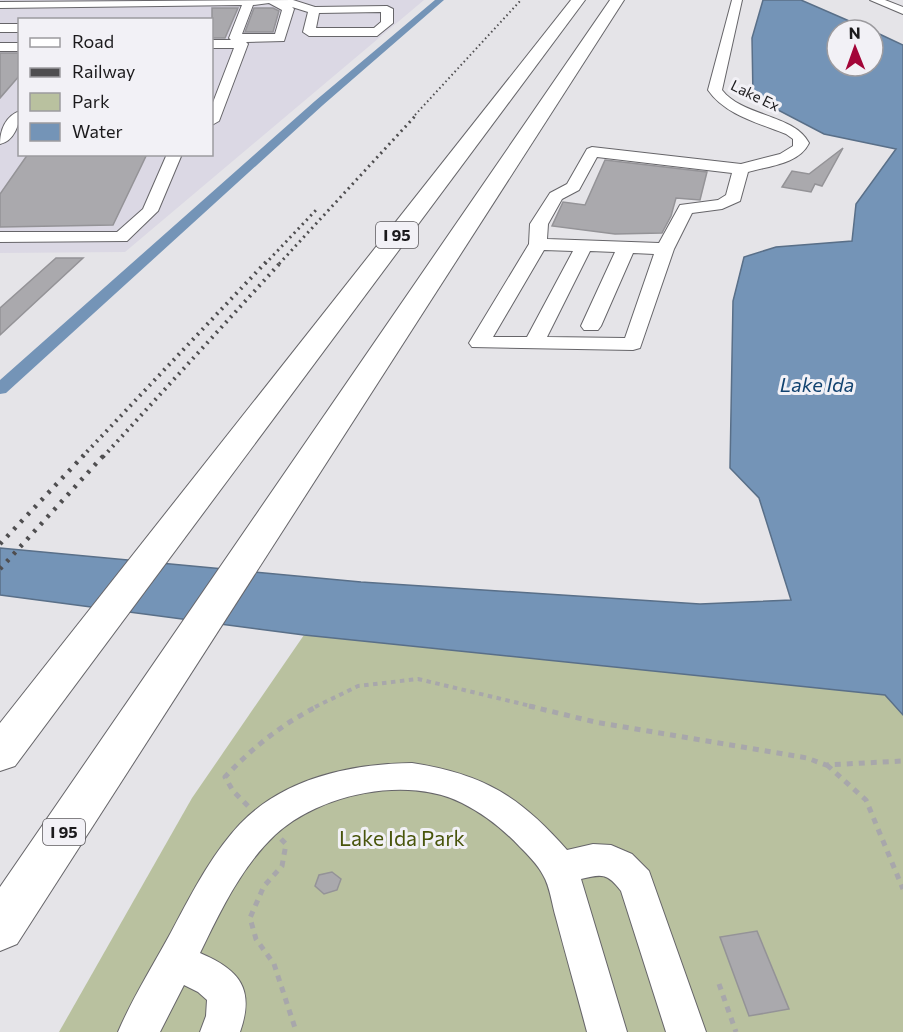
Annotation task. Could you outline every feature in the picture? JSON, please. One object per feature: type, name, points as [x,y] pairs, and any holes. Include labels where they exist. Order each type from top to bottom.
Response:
[{"type":"highway","name":"I 95","points":[[0,754],[578,0]]},
{"type":"highway","name":"I 95","points":[[0,928],[617,0]]},
{"type":"street","points":[[282,0],[314,10],[387,9],[387,23],[377,32],[309,32],[314,10]]},
{"type":"street","name":"Lake Ex","points":[[737,0],[715,90],[717,96],[791,131],[799,136],[802,143],[799,149],[785,157],[741,169]]},
{"type":"street","points":[[876,0],[903,10]]},
{"type":"street","points":[[0,13],[262,1]]},
{"type":"street","points":[[0,5],[15,2],[61,2],[112,8]]},
{"type":"street","points":[[90,16],[112,8]]},
{"type":"street","points":[[0,20],[18,20]]},
{"type":"street","points":[[0,28],[18,28]]},
{"type":"street","points":[[0,36],[18,36]]},
{"type":"street","points":[[213,44],[242,44],[213,118]]},
{"type":"street","points":[[0,47],[18,47]]},
{"type":"street","points":[[0,140],[18,118]]},
{"type":"street","points":[[592,152],[741,169],[734,198],[722,204],[686,209],[665,249],[633,344],[478,343],[538,244],[539,224],[556,196],[573,187],[592,152]]},
{"type":"street","points":[[0,237],[122,237],[150,211],[174,156]]},
{"type":"street","points":[[538,244],[665,249]]},
{"type":"street","points":[[534,343],[584,246]]},
{"type":"street","points":[[591,326],[626,248]]},
{"type":"street","points":[[138,1032],[216,885],[236,857],[265,824],[311,795],[345,783],[385,776],[428,778],[462,789],[497,805],[521,825],[560,867],[607,1032]]},
{"type":"street","points":[[560,867],[604,860],[618,862],[627,869],[636,883],[686,1032]]},
{"type":"street","points":[[174,963],[210,976],[221,984],[228,998],[227,1016],[220,1032]]},
{"type":"path","points":[[826,765],[866,800],[903,889]]},
{"type":"path","points":[[719,984],[736,1032]]},
{"type":"shaded area","points":[[0,0],[424,0],[125,252],[0,253]]},
{"type":"green space","name":"Lake Ida Park","points":[[304,635],[886,695],[903,715],[903,1032],[59,1032],[192,798]]},
{"type":"water","name":"Lake Ida","points":[[763,0],[801,0],[842,18],[825,18],[825,78],[885,78],[885,37],[903,45],[903,715],[885,695],[304,635],[0,595],[0,548],[361,582],[700,604],[791,600],[759,498],[730,468],[733,301],[744,257],[776,247],[852,241],[856,204],[896,149],[824,134],[753,97],[752,38]]},
{"type":"building","points":[[212,8],[238,8],[225,38],[213,38]]},
{"type":"building","points":[[254,8],[273,8],[279,11],[273,32],[245,32]]},
{"type":"building","points":[[0,53],[18,53],[18,77],[0,98]]},
{"type":"building","points":[[843,148],[822,186],[815,184],[811,192],[782,187],[792,171],[809,174]]},
{"type":"building","points":[[27,156],[146,156],[113,225],[0,227],[0,194]]},
{"type":"building","points":[[605,160],[707,172],[700,200],[676,198],[671,216],[662,233],[615,234],[552,226],[563,202],[585,205]]},
{"type":"building","points":[[56,258],[83,258],[0,335],[0,308]]},
{"type":"building","points":[[332,872],[341,879],[337,890],[324,894],[315,886],[319,875]]},
{"type":"building","points":[[757,931],[789,1009],[749,1016],[720,937]]},
{"type":"waterway","points":[[0,389],[319,103],[440,0]]},
{"type":"railway","points":[[415,115],[521,0]]},
{"type":"railway","points":[[279,264],[417,114]]},
{"type":"railway","points":[[265,264],[317,209]]},
{"type":"railway","points":[[82,457],[266,262]]},
{"type":"railway","points":[[103,457],[281,262]]},
{"type":"railway","points":[[0,544],[84,455]]},
{"type":"railway","points":[[0,569],[104,455]]}]
